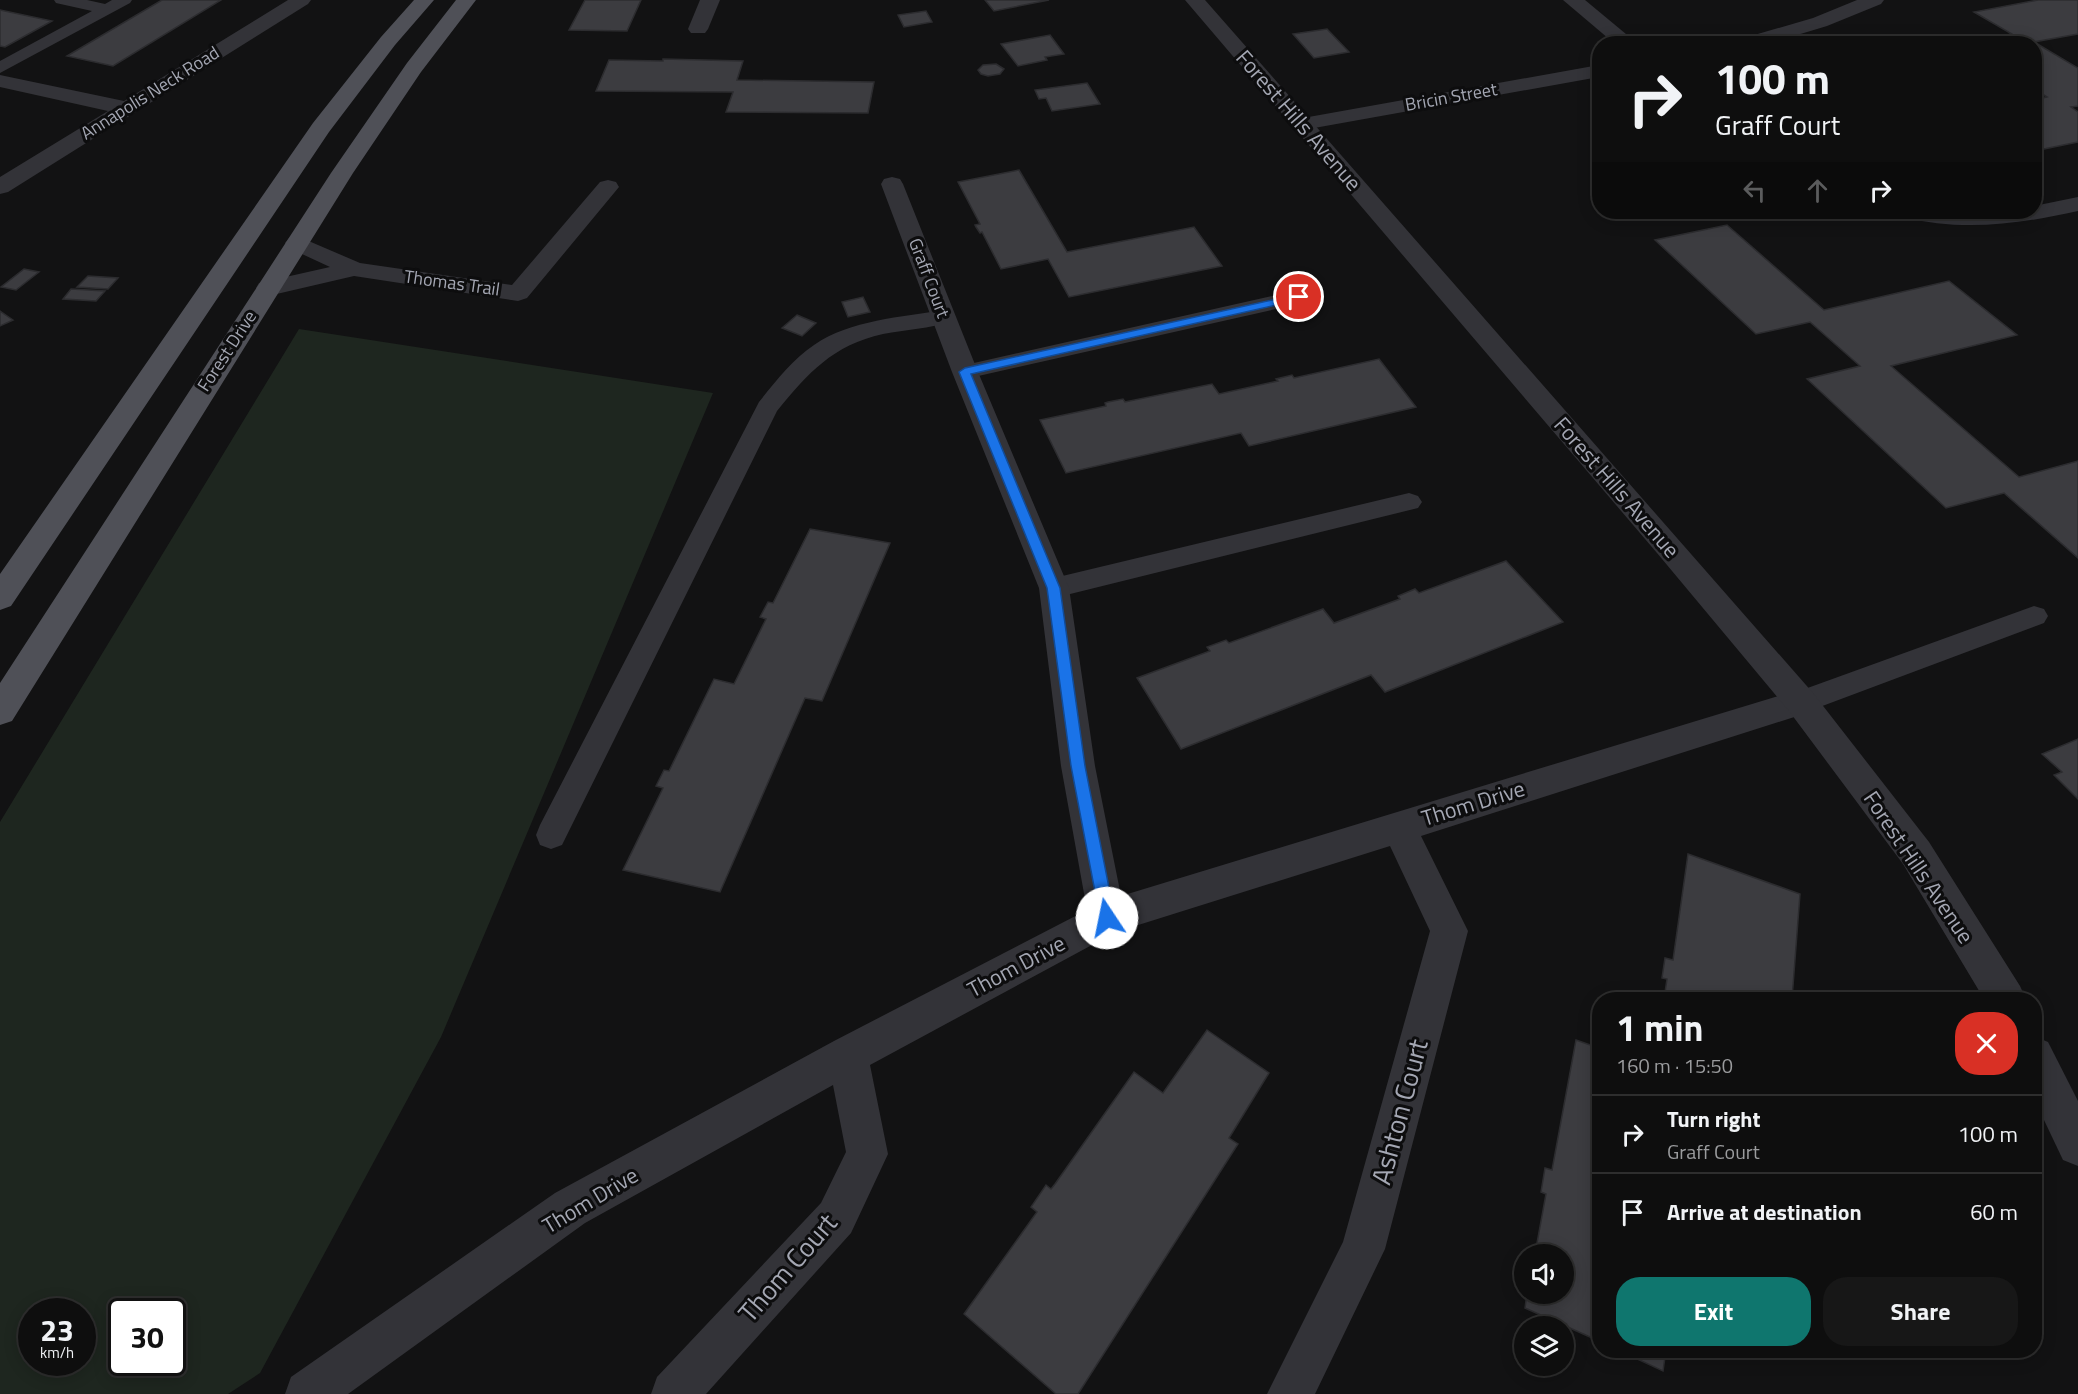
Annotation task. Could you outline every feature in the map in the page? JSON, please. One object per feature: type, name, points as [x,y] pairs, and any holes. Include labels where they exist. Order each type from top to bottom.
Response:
[{"type":"main road","points":[[0,598],[321,128],[388,41],[424,0]]},
{"type":"main road","name":"Forest Drive","points":[[0,711],[179,424],[357,150],[434,38],[466,0]]},
{"type":"street","name":"Annapolis Neck Road","points":[[0,187],[301,0]]},
{"type":"street","points":[[698,29],[710,0]]},
{"type":"street","name":"Forest Hills Avenue","points":[[1195,0],[1668,545],[1801,702],[1916,854],[2002,992]]},
{"type":"street","points":[[1573,0],[1618,36]]},
{"type":"street","points":[[1772,36],[1820,22],[1874,0]]},
{"type":"street","name":"Bricin Street","points":[[1303,124],[1592,72]]},
{"type":"street","points":[[0,81],[126,108]]},
{"type":"street","name":"Graff Court","points":[[892,184],[965,372],[1054,588],[1078,766],[1107,918]]},
{"type":"street","name":"Thomas Trail","points":[[297,243],[354,269],[518,293],[608,187]]},
{"type":"street","points":[[2042,213],[2078,204]]},
{"type":"street","points":[[1938,219],[1975,221],[1992,219]]},
{"type":"street","name":"Thomas Trail","points":[[268,288],[354,269]]},
{"type":"street","name":"Thom Drive","points":[[308,1394],[570,1208],[848,1055],[1107,918],[1801,702]]},
{"type":"street","name":"Ashton Court","points":[[1290,1394],[1363,1249],[1449,932],[1398,826]]},
{"type":"street","name":"Thom Court","points":[[674,1394],[836,1218],[867,1154],[848,1055]]},
{"type":"street","points":[[2042,1072],[2078,1145]]},
{"type":"lane","points":[[62,0],[107,9]]},
{"type":"lane","points":[[0,68],[124,0]]},
{"type":"lane","points":[[965,372],[1299,297]]},
{"type":"lane","points":[[551,835],[767,408],[789,381],[823,350],[853,335],[944,317]]},
{"type":"lane","points":[[1054,588],[1409,502]]},
{"type":"lane","points":[[1801,702],[2034,616]]},
{"type":"shaded area","points":[[299,329],[713,393],[441,1037],[260,1373],[228,1394],[0,1394],[0,822]]},
{"type":"building","points":[[162,0],[221,0],[113,66],[67,56]]},
{"type":"building","points":[[585,0],[641,0],[627,31],[569,30]]},
{"type":"building","points":[[985,0],[1049,0],[994,11]]},
{"type":"building","points":[[2038,0],[2078,0],[2078,34],[2042,41],[2042,36],[2001,36],[2012,34],[1974,12]]},
{"type":"building","points":[[0,10],[52,21],[5,47],[0,46]]},
{"type":"building","points":[[926,11],[932,22],[904,27],[898,15]]},
{"type":"building","points":[[1327,29],[1349,52],[1314,58],[1293,34]]},
{"type":"building","points":[[1050,35],[1064,54],[1045,57],[1047,60],[1018,66],[1001,44]]},
{"type":"building","points":[[2042,47],[2078,68],[2078,106],[2071,107],[2078,112],[2078,142],[2042,149],[2042,98],[2047,97],[2042,94]]},
{"type":"building","points":[[663,59],[743,61],[737,80],[874,82],[868,113],[726,112],[733,92],[596,91],[609,60],[663,61]]},
{"type":"building","points":[[996,64],[1004,69],[1000,74],[988,76],[981,74],[978,70],[983,65]]},
{"type":"building","points":[[1087,83],[1100,104],[1052,111],[1046,98],[1039,99],[1035,90]]},
{"type":"building","points":[[1019,170],[1067,252],[1194,227],[1222,266],[1069,297],[1048,259],[1001,269],[982,232],[980,233],[975,225],[980,224],[958,182]]},
{"type":"building","points":[[1727,225],[1824,310],[1949,281],[2017,335],[1891,366],[2019,477],[2078,461],[2078,558],[2004,493],[1946,508],[1807,379],[1860,366],[1810,322],[1756,334],[1655,240]]},
{"type":"building","points":[[24,269],[39,272],[16,290],[1,287]]},
{"type":"building","points":[[88,276],[118,278],[108,289],[77,287]]},
{"type":"building","points":[[71,289],[105,291],[96,301],[63,299]]},
{"type":"building","points":[[863,297],[870,312],[848,317],[842,302]]},
{"type":"building","points":[[0,311],[13,320],[0,326]]},
{"type":"building","points":[[797,315],[816,323],[802,336],[782,328]]},
{"type":"building","points":[[1379,359],[1416,407],[1249,446],[1241,433],[1066,473],[1040,420],[1106,406],[1105,403],[1108,402],[1123,399],[1125,402],[1212,384],[1219,394],[1278,381],[1276,379],[1292,375],[1294,378]]},
{"type":"building","points":[[810,529],[890,543],[822,701],[805,698],[720,892],[623,870],[663,788],[656,786],[664,770],[669,771],[714,679],[734,684],[766,619],[760,617],[768,602],[773,603]]},
{"type":"building","points":[[1506,561],[1563,622],[1385,692],[1371,675],[1181,749],[1137,678],[1210,651],[1207,647],[1226,640],[1229,643],[1323,609],[1334,623],[1400,599],[1398,596],[1415,589],[1419,593]]},
{"type":"building","points":[[2078,739],[2078,799],[2054,775],[2062,772],[2042,754]]},
{"type":"building","points":[[1688,854],[1800,894],[1793,992],[1665,992],[1667,979],[1662,978],[1665,958],[1673,960]]},
{"type":"building","points":[[1207,1030],[1269,1073],[1229,1138],[1238,1144],[1078,1394],[1056,1394],[964,1314],[1037,1212],[1031,1207],[1046,1185],[1051,1189],[1055,1184],[1134,1072],[1163,1093]]},
{"type":"building","points":[[1576,1040],[1592,1046],[1592,1338],[1574,1330],[1574,1316],[1543,1316],[1525,1308],[1526,1304],[1574,1304],[1574,1244],[1537,1244],[1546,1194],[1541,1192],[1545,1168],[1552,1170]]},
{"type":"building","points":[[1635,1358],[1665,1358],[1663,1371]]},
{"type":"route","points":[[1107,918],[1078,766],[1054,588],[965,372],[1299,297]]}]
